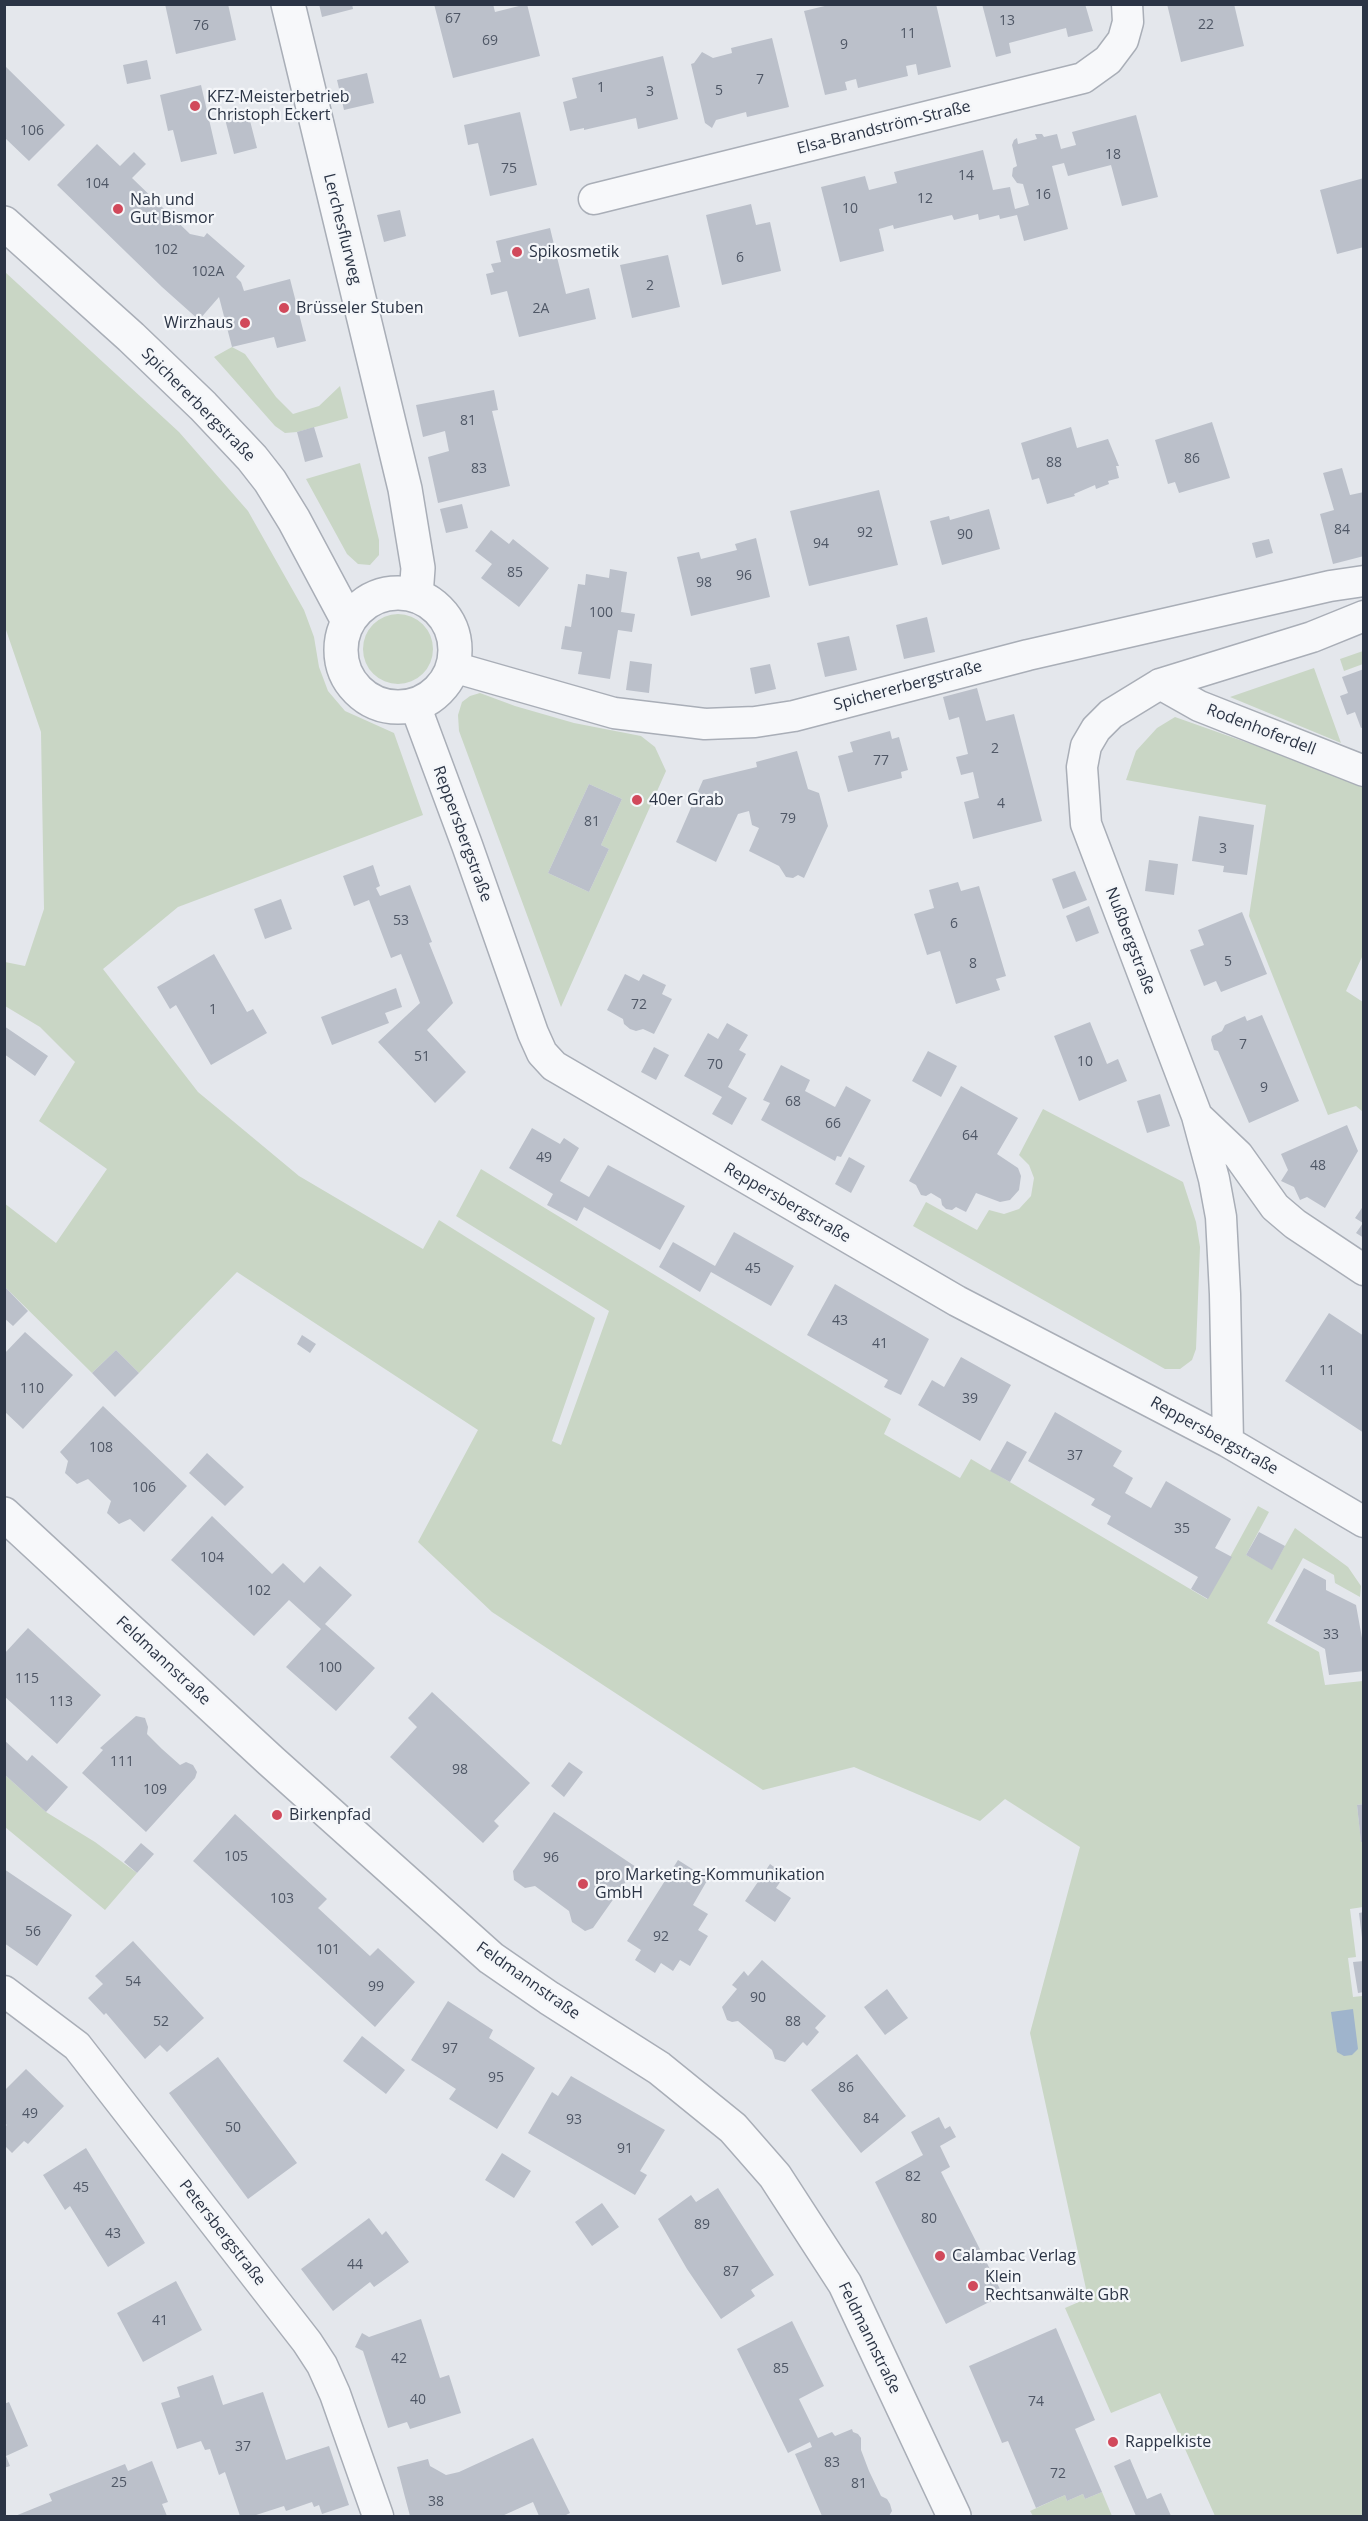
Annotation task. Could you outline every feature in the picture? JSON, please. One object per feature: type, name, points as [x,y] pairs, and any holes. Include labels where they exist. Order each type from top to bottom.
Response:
[{"type":"street","name":"Lerchesflurweg","points":[[288,4],[405,489],[418,568],[416,596]]},
{"type":"street","name":"Elsa-Brandström-Straße","points":[[594,199],[1083,78],[1108,60],[1123,39],[1128,22],[1127,4]]},
{"type":"street","name":"Spichererbergstraße","points":[[4,223],[131,337],[203,406],[252,458],[270,481],[294,520],[348,621]]},
{"type":"street","name":"Spichererbergstraße","points":[[453,667],[614,713],[705,724],[756,722],[794,716],[1037,653],[1330,586],[1364,581]]},
{"type":"street","points":[[400,593],[416,596],[429,602],[449,624],[455,652],[453,667],[439,691],[415,705],[400,708],[386,706],[368,699],[350,683],[341,663],[341,641],[348,621],[370,599],[385,594],[400,593]]},
{"type":"street","name":"Nußbergstraße","points":[[1228,1442],[1228,1362],[1221,1217],[1214,1179],[1197,1116],[1086,824],[1082,767],[1086,746],[1096,729],[1112,714],[1160,684],[1312,637],[1364,616]]},
{"type":"street","name":"Rodenhoferdell","points":[[1160,684],[1199,706],[1364,771]]},
{"type":"street","name":"Reppersbergstraße","points":[[415,705],[467,845],[532,1033],[542,1053],[554,1066],[957,1301],[1228,1442],[1364,1522]]},
{"type":"street","points":[[1197,1116],[1238,1155],[1275,1207],[1295,1224],[1364,1270]]},
{"type":"street","name":"Feldmannstraße","points":[[4,1514],[271,1761],[491,1958],[659,2068],[733,2128],[775,2176],[845,2284],[954,2517]]},
{"type":"street","name":"Petersbergstraße","points":[[4,1990],[77,2046],[307,2342],[322,2365],[335,2394],[378,2517]]},
{"type":"green space","points":[[5,272],[179,432],[248,511],[304,610],[314,637],[319,667],[328,691],[345,711],[394,733],[423,815],[178,907],[103,969],[198,1092],[299,1176],[423,1249],[439,1220],[595,1318],[552,1441],[561,1445],[609,1311],[456,1216],[481,1169],[891,1419],[884,1434],[960,1478],[971,1459],[1207,1599],[1258,1506],[1269,1512],[1246,1555],[1272,1569],[1295,1528],[1348,1567],[1361,1586],[1360,1597],[1335,1583],[1334,1575],[1303,1558],[1267,1623],[1319,1652],[1325,1685],[1363,1681],[1363,1804],[1357,1805],[1361,1841],[1363,1841],[1363,1907],[1350,1909],[1356,1957],[1348,1958],[1353,1997],[1362,1996],[1364,2004],[1363,2516],[1215,2516],[1160,2393],[1111,2413],[1065,2308],[1088,2298],[1030,2033],[1080,1847],[1005,1799],[980,1821],[854,1767],[763,1790],[492,1612],[418,1542],[478,1430],[237,1272],[139,1373],[116,1350],[92,1373],[5,1287],[4,1203],[56,1243],[107,1169],[39,1121],[75,1062],[40,1027],[5,1006],[5,962],[25,966],[44,909],[41,732],[5,627]]},
{"type":"green space","points":[[232,347],[245,354],[276,397],[293,414],[319,406],[340,386],[348,418],[297,432],[285,433],[275,426],[214,357]]},
{"type":"green space","points":[[360,463],[379,540],[379,555],[370,565],[358,564],[347,554],[306,479]]},
{"type":"green space","points":[[405,614],[418,620],[427,629],[431,635],[433,649],[431,663],[423,674],[412,682],[391,684],[373,674],[365,663],[363,642],[373,624],[384,616]]},
{"type":"green space","points":[[1363,651],[1363,664],[1344,671],[1340,659]]},
{"type":"green space","points":[[1314,668],[1341,743],[1230,697]]},
{"type":"green space","points":[[480,693],[574,723],[641,736],[655,747],[666,771],[561,1007],[459,731],[458,715],[462,702]],"holes":[[[589,784],[622,799],[601,845],[609,849],[589,892],[548,873]]]},
{"type":"green space","points":[[1175,717],[1347,778],[1363,786],[1363,955],[1346,991],[1363,1002],[1363,1112],[1356,1106],[1328,1115],[1249,916],[1266,805],[1126,780],[1136,751],[1157,728]]},
{"type":"green space","points":[[1043,1109],[1183,1182],[1196,1222],[1200,1247],[1196,1349],[1192,1360],[1180,1369],[1165,1369],[913,1226],[926,1202],[977,1230],[989,1210],[1004,1214],[1019,1209],[1031,1196],[1034,1178],[1029,1165],[1019,1155]]},
{"type":"green space","points":[[4,1774],[46,1812],[95,1842],[137,1873],[105,1910],[5,1827]]},
{"type":"green space","points":[[1102,2492],[1112,2516],[1033,2516],[1030,2511],[1065,2495],[1067,2501],[1083,2494],[1085,2499]]},
{"type":"water","points":[[1353,2009],[1358,2049],[1352,2055],[1344,2056],[1337,2052],[1331,2012]]},
{"type":"building","points":[[165,4],[228,4],[236,40],[176,54]]},
{"type":"building","points":[[319,4],[352,4],[353,9],[322,17]]},
{"type":"building","points":[[434,4],[493,4],[495,12],[527,4],[540,56],[453,78]]},
{"type":"building","points":[[833,4],[936,4],[951,67],[918,75],[916,64],[906,66],[908,76],[858,88],[856,79],[845,82],[847,90],[825,95],[804,11]]},
{"type":"building","points":[[982,4],[1085,4],[1093,31],[1068,37],[1066,28],[1009,43],[1011,53],[996,57]]},
{"type":"building","points":[[1167,4],[1234,4],[1244,46],[1181,62]]},
{"type":"building","points":[[772,38],[789,107],[747,117],[746,112],[716,120],[712,128],[705,123],[691,64],[702,52],[713,58],[732,53],[731,48]]},
{"type":"building","points":[[663,56],[678,119],[638,129],[636,118],[570,131],[563,102],[577,98],[572,78]]},
{"type":"building","points":[[147,60],[151,79],[127,84],[123,65]]},
{"type":"building","points":[[4,65],[65,125],[29,161],[4,137]]},
{"type":"building","points":[[367,73],[374,103],[344,110],[337,80]]},
{"type":"building","points":[[201,85],[217,154],[181,162],[173,130],[168,131],[160,95]]},
{"type":"building","points":[[520,112],[537,185],[490,196],[478,143],[468,145],[464,125]]},
{"type":"building","points":[[248,113],[257,148],[234,154],[225,119]]},
{"type":"building","points":[[1136,115],[1158,197],[1122,206],[1111,165],[1068,176],[1064,163],[1052,166],[1068,229],[1024,241],[1017,215],[1000,219],[999,215],[979,220],[978,214],[954,220],[952,215],[894,229],[893,225],[879,229],[884,251],[840,262],[821,187],[865,176],[869,190],[897,183],[894,172],[983,150],[993,190],[1010,187],[1015,209],[1029,205],[1023,184],[1017,183],[1012,176],[1013,168],[1017,166],[1012,145],[1014,140],[1017,138],[1018,144],[1037,139],[1035,134],[1042,134],[1044,137],[1057,134],[1061,149],[1076,145],[1072,132]]},
{"type":"building","points":[[97,144],[120,166],[134,152],[146,164],[132,178],[190,234],[204,237],[207,233],[245,266],[236,277],[241,282],[244,291],[290,279],[306,341],[277,348],[274,337],[232,347],[219,297],[199,320],[162,287],[57,185]]},
{"type":"building","points":[[1364,178],[1364,247],[1337,254],[1320,190]]},
{"type":"building","points":[[751,204],[756,225],[770,222],[781,271],[722,285],[706,215]]},
{"type":"building","points":[[400,210],[406,236],[384,242],[377,215]]},
{"type":"building","points":[[550,228],[566,294],[589,288],[596,319],[519,337],[507,291],[491,295],[486,274],[494,272],[491,264],[501,262],[496,241]]},
{"type":"building","points":[[668,255],[680,307],[632,318],[620,265]]},
{"type":"building","points":[[494,390],[498,410],[492,411],[510,486],[438,503],[428,457],[449,451],[445,431],[423,437],[416,405]]},
{"type":"building","points":[[1212,422],[1230,478],[1179,493],[1175,482],[1168,484],[1155,440]]},
{"type":"building","points":[[314,427],[323,457],[305,462],[297,432]]},
{"type":"building","points":[[1071,427],[1077,448],[1108,439],[1119,466],[1116,466],[1119,478],[1108,481],[1109,484],[1096,489],[1095,485],[1074,494],[1075,496],[1047,504],[1039,478],[1032,480],[1021,443]]},
{"type":"building","points":[[1342,468],[1350,495],[1364,492],[1364,556],[1333,564],[1320,514],[1334,510],[1323,473]]},
{"type":"building","points":[[879,490],[898,565],[809,586],[790,511]]},
{"type":"building","points":[[462,504],[468,528],[446,533],[440,509]]},
{"type":"building","points":[[989,509],[1000,549],[942,565],[930,521],[949,516],[950,520]]},
{"type":"building","points":[[491,530],[509,544],[513,539],[549,568],[519,607],[481,578],[492,564],[475,551]]},
{"type":"building","points":[[756,538],[770,597],[691,616],[677,557],[699,552],[701,559],[737,550],[735,544]]},
{"type":"building","points":[[1269,539],[1273,553],[1256,558],[1252,543]]},
{"type":"building","points":[[610,569],[627,572],[621,612],[635,614],[632,632],[618,630],[610,679],[578,674],[582,652],[561,649],[565,626],[571,627],[578,584],[585,585],[586,574],[609,578]]},
{"type":"building","points":[[927,617],[935,652],[904,659],[896,625]]},
{"type":"building","points":[[849,636],[857,670],[825,677],[817,643]]},
{"type":"building","points":[[630,661],[652,664],[649,693],[626,690]]},
{"type":"building","points":[[770,664],[776,689],[755,694],[750,668]]},
{"type":"building","points":[[1364,669],[1364,727],[1361,728],[1355,712],[1347,715],[1340,696],[1348,693],[1342,677]]},
{"type":"building","points":[[977,688],[986,721],[1014,714],[1042,821],[973,839],[964,802],[979,798],[973,772],[961,775],[956,757],[968,754],[959,717],[949,720],[943,697]]},
{"type":"building","points":[[890,731],[892,739],[899,737],[908,770],[901,772],[902,778],[848,792],[838,756],[853,752],[850,742]]},
{"type":"building","points":[[797,751],[808,789],[819,793],[828,826],[804,878],[798,875],[793,878],[786,877],[779,866],[749,851],[759,828],[752,825],[749,811],[738,814],[716,862],[676,842],[703,780],[757,767],[756,762]]},
{"type":"building","points":[[589,784],[622,799],[601,845],[609,849],[589,892],[548,873]]},
{"type":"building","points":[[1199,816],[1254,825],[1247,875],[1223,872],[1224,866],[1192,861]]},
{"type":"building","points":[[1149,860],[1178,864],[1174,895],[1145,891]]},
{"type":"building","points":[[373,865],[380,886],[376,888],[380,896],[410,885],[432,942],[429,943],[453,1003],[427,1030],[466,1072],[435,1103],[378,1042],[420,1003],[401,954],[391,958],[369,900],[354,906],[343,876]]},
{"type":"building","points":[[1075,871],[1087,900],[1063,909],[1052,879]]},
{"type":"building","points":[[958,882],[961,891],[979,886],[1006,976],[996,979],[1000,990],[956,1004],[940,951],[927,955],[914,914],[934,908],[929,890]]},
{"type":"building","points":[[281,899],[292,929],[265,939],[254,909]]},
{"type":"building","points":[[1089,906],[1099,933],[1076,942],[1066,916]]},
{"type":"building","points":[[1242,912],[1267,974],[1221,992],[1216,981],[1204,986],[1190,950],[1204,945],[1198,930]]},
{"type":"building","points":[[214,954],[247,1012],[253,1009],[267,1033],[211,1065],[176,1005],[170,1009],[157,987]]},
{"type":"building","points":[[625,974],[639,981],[643,974],[666,985],[662,994],[672,999],[654,1034],[643,1029],[636,1031],[630,1029],[624,1024],[623,1019],[607,1010]]},
{"type":"building","points":[[396,988],[402,1007],[385,1013],[389,1023],[332,1045],[321,1017]]},
{"type":"building","points":[[1262,1015],[1299,1101],[1249,1123],[1211,1040],[1212,1036],[1222,1031],[1225,1025],[1245,1016],[1247,1021]]},
{"type":"building","points":[[1090,1022],[1107,1064],[1118,1059],[1127,1081],[1079,1101],[1054,1036]]},
{"type":"building","points":[[727,1023],[748,1035],[739,1050],[746,1054],[728,1087],[747,1098],[732,1125],[712,1114],[722,1097],[684,1076],[708,1033],[718,1039]]},
{"type":"building","points":[[4,1026],[48,1056],[35,1076],[4,1054]]},
{"type":"building","points":[[654,1047],[669,1055],[656,1080],[641,1072]]},
{"type":"building","points":[[928,1051],[957,1066],[941,1097],[912,1081]]},
{"type":"building","points":[[781,1065],[810,1080],[805,1091],[835,1107],[846,1086],[871,1100],[841,1157],[837,1156],[835,1161],[761,1120],[770,1103],[763,1100]]},
{"type":"building","points":[[961,1086],[1018,1118],[997,1154],[1018,1168],[1021,1176],[1019,1190],[1010,1200],[1000,1202],[976,1193],[966,1212],[956,1207],[952,1210],[946,1209],[941,1199],[931,1193],[926,1196],[921,1195],[916,1185],[909,1181]]},
{"type":"building","points":[[1160,1094],[1170,1126],[1147,1133],[1137,1101]]},
{"type":"building","points":[[1347,1125],[1358,1151],[1325,1208],[1307,1197],[1300,1200],[1294,1187],[1281,1181],[1288,1170],[1281,1154]]},
{"type":"building","points":[[532,1128],[560,1144],[564,1138],[579,1148],[560,1181],[589,1197],[608,1165],[685,1206],[660,1250],[584,1207],[577,1221],[547,1205],[553,1194],[509,1168]]},
{"type":"building","points":[[849,1157],[865,1166],[851,1193],[835,1184]]},
{"type":"building","points":[[1364,1205],[1364,1238],[1356,1233],[1363,1223],[1355,1218]]},
{"type":"building","points":[[734,1232],[794,1266],[771,1306],[711,1272],[700,1292],[659,1267],[673,1242],[715,1266]]},
{"type":"building","points":[[835,1284],[929,1339],[901,1395],[884,1387],[888,1380],[807,1335]]},
{"type":"building","points":[[6,1288],[28,1311],[13,1326],[4,1318]]},
{"type":"building","points":[[1329,1313],[1364,1336],[1364,1433],[1285,1381]]},
{"type":"building","points":[[25,1332],[73,1375],[23,1429],[4,1411],[4,1354]]},
{"type":"building","points":[[302,1335],[316,1344],[310,1353],[297,1344]]},
{"type":"building","points":[[116,1350],[139,1373],[115,1397],[92,1373]]},
{"type":"building","points":[[961,1357],[1011,1385],[980,1441],[918,1405],[932,1380],[944,1387]]},
{"type":"building","points":[[103,1406],[187,1486],[144,1532],[130,1519],[119,1524],[107,1513],[111,1501],[88,1479],[77,1484],[65,1473],[68,1461],[60,1452]]},
{"type":"building","points":[[1055,1412],[1122,1451],[1113,1466],[1133,1478],[1125,1493],[1151,1508],[1166,1481],[1231,1519],[1215,1548],[1232,1557],[1208,1599],[1191,1589],[1198,1577],[1107,1524],[1111,1516],[1091,1505],[1095,1499],[1028,1461]]},
{"type":"building","points":[[1007,1441],[1027,1452],[1010,1482],[990,1471]]},
{"type":"building","points":[[207,1453],[244,1487],[225,1506],[189,1473]]},
{"type":"building","points":[[212,1516],[272,1574],[283,1563],[304,1583],[320,1566],[352,1595],[325,1624],[375,1668],[336,1711],[286,1667],[321,1629],[289,1600],[254,1636],[171,1560]]},
{"type":"building","points":[[1259,1532],[1285,1546],[1272,1570],[1246,1555]]},
{"type":"building","points":[[1304,1568],[1326,1580],[1326,1590],[1356,1605],[1364,1649],[1364,1671],[1329,1675],[1325,1649],[1275,1621]]},
{"type":"building","points":[[28,1628],[101,1695],[57,1744],[4,1696],[4,1654]]},
{"type":"building","points":[[432,1692],[530,1783],[494,1821],[499,1826],[483,1843],[390,1757],[417,1727],[408,1718]]},
{"type":"building","points":[[136,1716],[145,1718],[148,1727],[147,1734],[162,1749],[180,1765],[186,1762],[193,1765],[197,1772],[195,1778],[146,1832],[82,1773],[103,1750],[100,1748]]},
{"type":"building","points":[[4,1740],[27,1761],[32,1755],[68,1787],[46,1812],[4,1774]]},
{"type":"building","points":[[569,1762],[583,1772],[564,1797],[551,1786]]},
{"type":"building","points":[[1364,1804],[1364,1841],[1361,1842],[1357,1805]]},
{"type":"building","points":[[554,1812],[636,1867],[593,1928],[585,1931],[572,1922],[569,1911],[535,1886],[525,1888],[514,1880],[513,1871]]},
{"type":"building","points":[[235,1814],[327,1899],[318,1908],[370,1956],[378,1948],[415,1982],[375,2027],[193,1861]]},
{"type":"building","points":[[141,1843],[154,1854],[137,1873],[124,1862]]},
{"type":"building","points":[[678,1860],[708,1879],[693,1905],[708,1914],[698,1930],[708,1936],[690,1966],[680,1960],[673,1971],[661,1963],[655,1973],[635,1960],[641,1950],[627,1941]]},
{"type":"building","points":[[770,1864],[785,1875],[776,1888],[791,1898],[775,1922],[745,1901]]},
{"type":"building","points":[[4,1869],[72,1915],[37,1966],[4,1943]]},
{"type":"building","points":[[1364,1912],[1364,1938],[1362,1938],[1359,1913]]},
{"type":"building","points":[[133,1941],[204,2018],[167,2052],[160,2045],[145,2059],[106,2013],[104,2015],[88,1998],[103,1984],[95,1976]]},
{"type":"building","points":[[762,1960],[826,2016],[815,2028],[819,2032],[807,2046],[803,2042],[785,2062],[775,2059],[772,2050],[738,2021],[727,2020],[722,2007],[737,1989],[732,1985],[744,1971],[748,1976]]},
{"type":"building","points":[[1364,1961],[1364,1992],[1358,1993],[1353,1962]]},
{"type":"building","points":[[887,1989],[908,2018],[885,2035],[864,2007]]},
{"type":"building","points":[[448,2001],[493,2030],[489,2038],[535,2068],[497,2129],[449,2099],[456,2089],[411,2060]]},
{"type":"building","points":[[362,2036],[405,2070],[386,2094],[343,2061]]},
{"type":"building","points":[[857,2054],[906,2116],[861,2153],[811,2090]]},
{"type":"building","points":[[218,2057],[297,2163],[248,2199],[169,2093]]},
{"type":"building","points":[[26,2069],[64,2106],[28,2144],[24,2141],[12,2153],[4,2145],[4,2127],[7,2125],[4,2123],[4,2091]]},
{"type":"building","points":[[571,2076],[665,2130],[640,2171],[647,2175],[635,2195],[528,2133],[552,2092],[558,2096]]},
{"type":"building","points":[[939,2117],[945,2129],[950,2126],[956,2137],[940,2146],[950,2167],[941,2172],[1003,2295],[946,2324],[875,2182],[923,2155],[911,2132]]},
{"type":"building","points":[[86,2148],[145,2243],[108,2267],[70,2206],[65,2210],[43,2175]]},
{"type":"building","points":[[502,2153],[531,2171],[514,2198],[485,2180]]},
{"type":"building","points":[[718,2188],[774,2275],[751,2290],[755,2296],[721,2319],[687,2269],[658,2219],[691,2195],[696,2202]]},
{"type":"building","points":[[602,2203],[619,2227],[592,2246],[575,2222]]},
{"type":"building","points":[[369,2218],[382,2235],[386,2231],[409,2262],[374,2287],[370,2282],[333,2311],[301,2269]]},
{"type":"building","points":[[176,2281],[202,2330],[143,2362],[117,2313]]},
{"type":"building","points":[[421,2319],[440,2378],[449,2375],[461,2413],[410,2429],[407,2422],[388,2428],[363,2351],[355,2347],[362,2333],[369,2337]]},
{"type":"building","points":[[792,2321],[824,2386],[799,2399],[818,2438],[832,2432],[835,2436],[852,2429],[858,2434],[869,2471],[881,2496],[890,2504],[892,2511],[889,2516],[822,2516],[795,2454],[812,2447],[810,2442],[788,2453],[737,2349]]},
{"type":"building","points":[[1056,2328],[1095,2420],[1075,2429],[1102,2492],[1085,2499],[1083,2494],[1067,2501],[1065,2495],[1036,2508],[1008,2441],[1002,2443],[969,2366]]},
{"type":"building","points":[[213,2375],[223,2405],[263,2392],[286,2460],[329,2446],[349,2505],[322,2514],[319,2505],[314,2507],[312,2502],[286,2511],[284,2506],[253,2516],[240,2516],[225,2472],[219,2475],[210,2449],[205,2450],[201,2441],[177,2449],[161,2403],[180,2397],[177,2387]]},
{"type":"building","points":[[9,2402],[28,2446],[6,2456],[10,2466],[4,2468],[4,2404]]},
{"type":"building","points":[[533,2438],[570,2513],[564,2516],[539,2516],[533,2502],[502,2516],[410,2516],[397,2467],[428,2459],[430,2466],[446,2475],[459,2472]]},
{"type":"building","points":[[1130,2459],[1147,2499],[1161,2493],[1171,2516],[1136,2516],[1114,2466]]},
{"type":"building","points":[[152,2461],[168,2502],[162,2504],[167,2516],[15,2516],[52,2501],[49,2494],[125,2464],[128,2471]]},
{"type":"place","name":"KFZ-Meisterbetrieb Christoph Eckert","points":[[195,106]]},
{"type":"place","name":"Nah und Gut Bismor","points":[[118,209]]},
{"type":"place","name":"Spikosmetik","points":[[517,252]]},
{"type":"place","name":"Brüsseler Stuben","points":[[284,308]]},
{"type":"place","name":"Wirzhaus","points":[[245,323]]},
{"type":"place","name":"40er Grab","points":[[637,800]]},
{"type":"place","name":"Birkenpfad","points":[[277,1815]]},
{"type":"place","name":"pro Marketing-Kommunikation GmbH","points":[[583,1884]]},
{"type":"place","name":"Calambac Verlag","points":[[940,2256]]},
{"type":"place","name":"Klein Rechtsanwälte GbR","points":[[973,2286]]},
{"type":"place","name":"Rappelkiste","points":[[1113,2442]]}]
